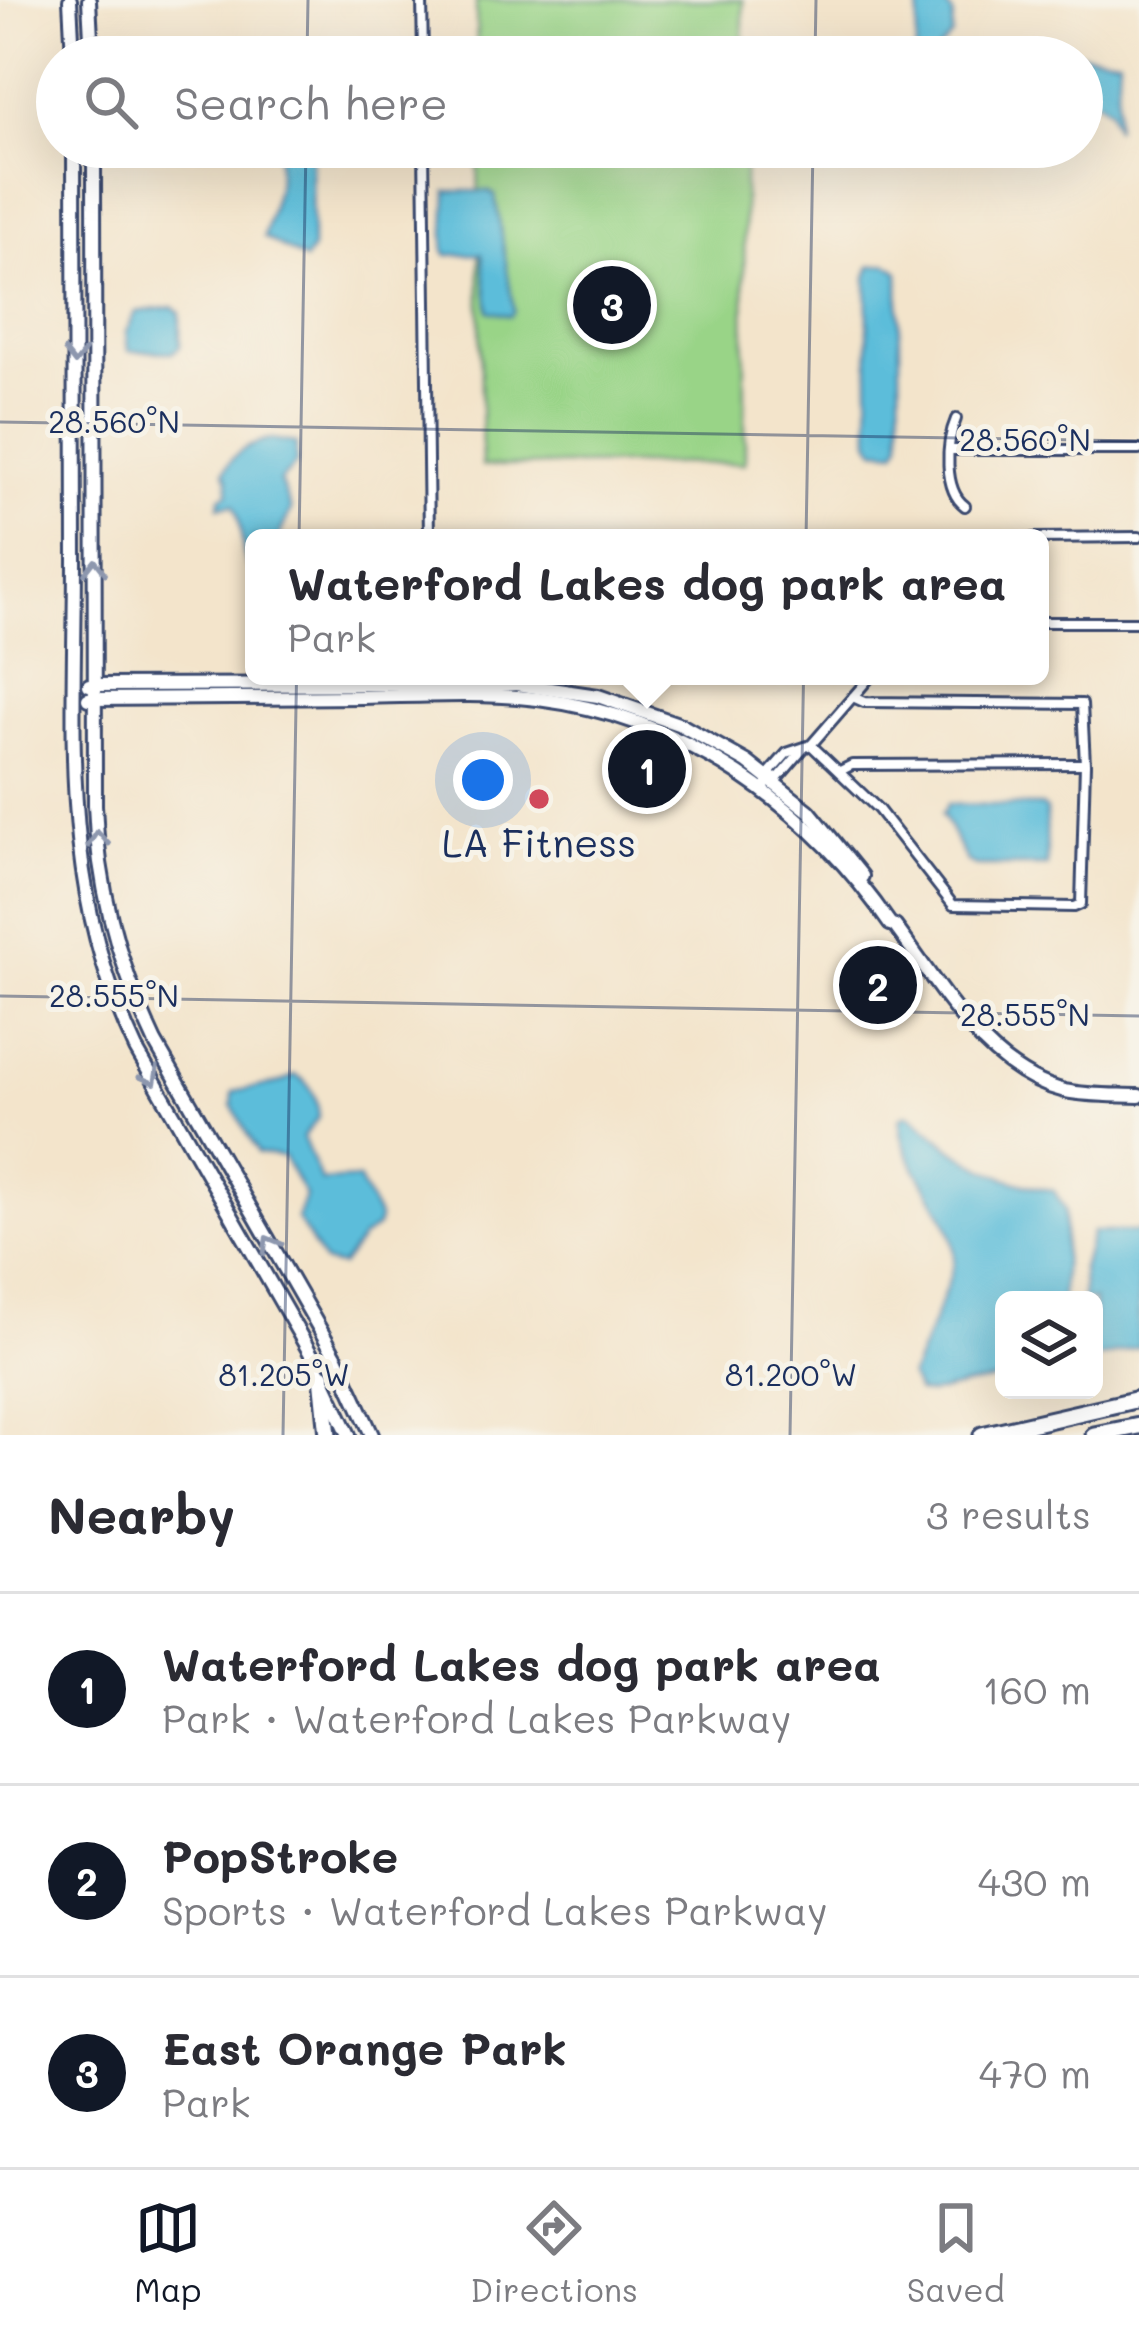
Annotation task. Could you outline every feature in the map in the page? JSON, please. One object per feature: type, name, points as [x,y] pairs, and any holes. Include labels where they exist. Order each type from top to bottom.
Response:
[{"type":"highway","points":[[322,1376],[328,1435]]},
{"type":"highway","points":[[982,1435],[1139,1399]]},
{"type":"highway","points":[[1094,1435],[1139,1426]]},
{"type":"main road","points":[[70,0],[72,36]]},
{"type":"main road","points":[[89,0],[91,36]]},
{"type":"main road","points":[[74,168],[75,692],[78,852],[86,907],[102,964],[136,1049],[322,1376],[350,1435]]},
{"type":"main road","points":[[94,168],[98,851],[121,959],[155,1042],[337,1359],[372,1435]]},
{"type":"main road","points":[[75,692],[279,685]]},
{"type":"main road","points":[[223,698],[238,689],[303,685]]},
{"type":"main road","points":[[520,685],[692,730],[816,818],[894,916],[895,926],[979,1036],[1011,1066],[1071,1092],[1139,1096]]},
{"type":"main road","points":[[95,692],[223,698],[499,696],[607,706]]},
{"type":"street","points":[[422,0],[423,36]]},
{"type":"street","points":[[72,23],[91,17]]},
{"type":"street","points":[[424,168],[429,529]]},
{"type":"street","points":[[75,288],[95,286]]},
{"type":"street","points":[[956,419],[950,488],[965,506]]},
{"type":"street","points":[[950,450],[1139,450]]},
{"type":"street","points":[[75,491],[95,492]]},
{"type":"street","points":[[1049,538],[1139,537]]},
{"type":"street","points":[[1049,622],[1139,622]]},
{"type":"street","points":[[766,784],[787,753],[809,746],[863,685]]},
{"type":"street","points":[[809,746],[884,816],[953,904],[1074,907],[1084,896],[1085,712],[1077,702],[864,702],[853,697]]},
{"type":"street","points":[[840,771],[853,765],[1085,764]]},
{"type":"street","points":[[102,964],[121,959]]},
{"type":"street","points":[[227,1210],[242,1195]]},
{"type":"street","points":[[227,1210],[250,1208]]},
{"type":"green space","points":[[476,0],[743,0],[743,36],[477,36]]},
{"type":"green space","points":[[478,168],[744,168],[745,463],[482,466]]},
{"type":"water","points":[[920,0],[941,0],[953,14],[952,36],[917,36]]},
{"type":"water","points":[[1103,56],[1119,58],[1115,129],[1103,105]]},
{"type":"water","points":[[278,168],[311,168],[312,249],[305,260],[264,237]]},
{"type":"water","points":[[447,191],[495,195],[514,311],[510,316],[489,311],[482,254],[447,255],[444,251]]},
{"type":"water","points":[[888,264],[899,272],[901,442],[896,451],[875,449],[870,440],[867,277],[871,266]]},
{"type":"water","points":[[173,307],[180,313],[180,347],[173,352],[128,351],[126,332],[136,312]]},
{"type":"water","points":[[272,439],[296,443],[296,464],[280,481],[291,510],[282,529],[245,529],[245,558],[234,505],[219,506],[221,497],[228,494],[224,472],[249,446]]},
{"type":"water","points":[[948,804],[1041,806],[1046,810],[1047,866],[967,862],[942,814]]},
{"type":"water","points":[[295,1075],[309,1087],[317,1105],[319,1117],[303,1137],[321,1181],[358,1179],[379,1219],[341,1266],[324,1263],[297,1219],[305,1196],[284,1157],[258,1153],[232,1105],[233,1092]]},
{"type":"water","points":[[911,1115],[992,1173],[1054,1191],[1065,1209],[1062,1291],[995,1291],[995,1380],[928,1394],[917,1392],[910,1377],[954,1260],[947,1223],[908,1155],[900,1119]]},
{"type":"water","points":[[1092,1232],[1139,1232],[1139,1347],[1103,1357],[1103,1291],[1083,1291],[1082,1269]]},
{"type":"place","name":"East Orange Park","points":[[612,305]]},
{"type":"place","name":"Waterford Lakes dog park area","points":[[647,769]]},
{"type":"place","name":"LA Fitness","points":[[539,799]]},
{"type":"place","name":"PopStroke","points":[[878,985]]}]
